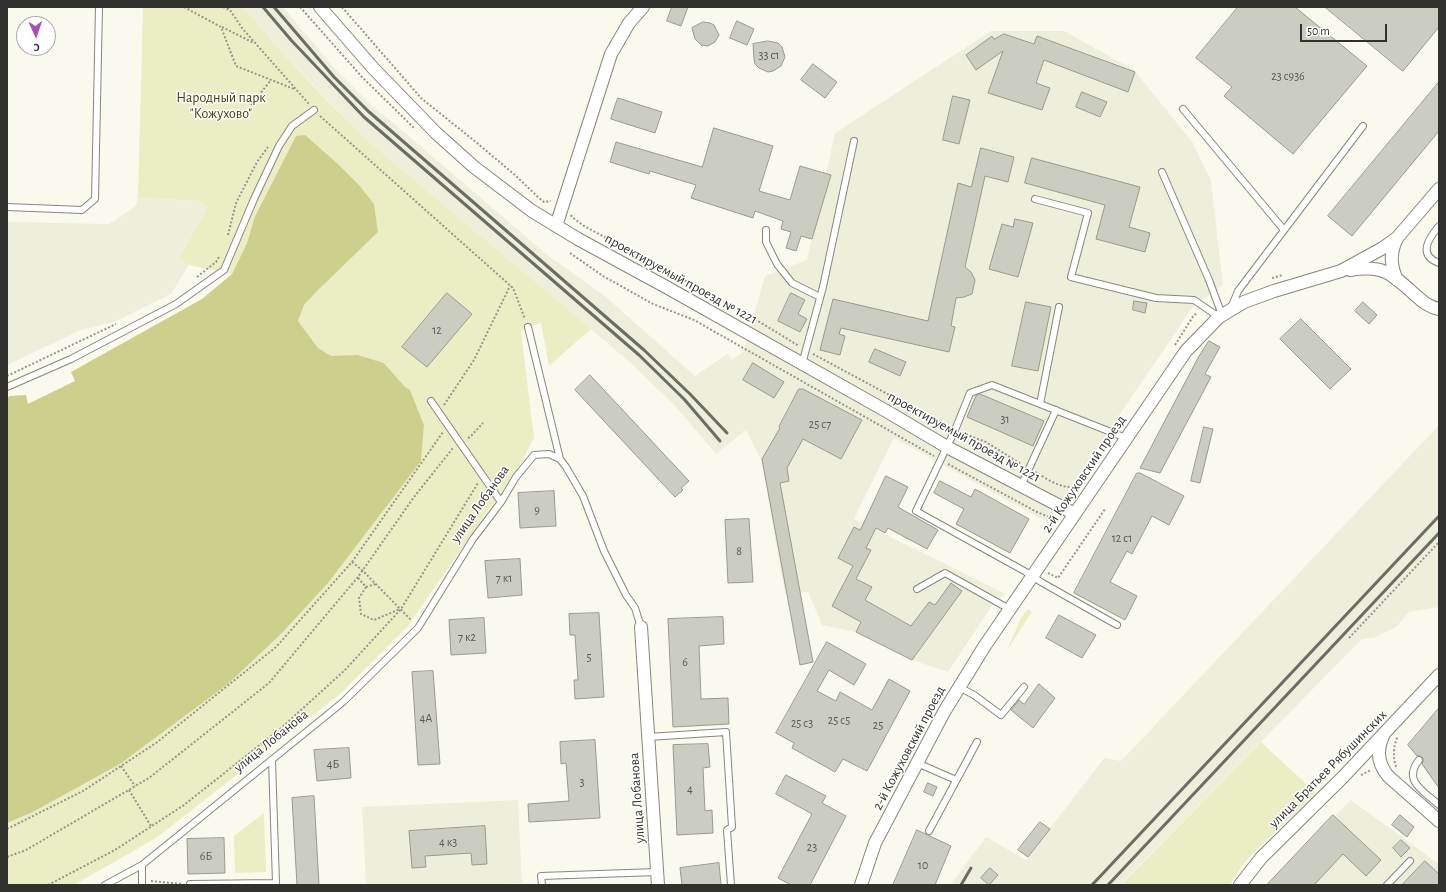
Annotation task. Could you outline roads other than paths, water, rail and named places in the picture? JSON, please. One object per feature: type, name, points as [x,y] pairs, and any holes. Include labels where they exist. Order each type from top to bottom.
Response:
[{"type":"street","name":"проектируемый проезд № 1221","points":[[320,7],[374,68],[436,133],[474,167],[511,196],[556,226],[802,364],[946,447],[1075,514]]},
{"type":"street","points":[[556,226],[612,54],[629,23],[643,7]]},
{"type":"street","name":"2-й Кожуховский проезд","points":[[861,885],[875,843],[959,687],[1009,610],[1186,351],[1224,314],[1244,302],[1274,291],[1341,271],[1366,258],[1397,238],[1439,189]]},
{"type":"street","points":[[1397,238],[1391,254],[1393,269],[1398,280]]},
{"type":"street","points":[[1341,271],[1366,268],[1379,269],[1389,273],[1422,302],[1439,309]]},
{"type":"street","name":"улица Лобанова","points":[[641,627],[658,885]]},
{"type":"street","name":"улица Братьев Рябушинских","points":[[1240,885],[1261,858],[1384,734],[1439,675]]},
{"type":"street","points":[[1384,734],[1379,751],[1379,759],[1382,769],[1439,821]]},
{"type":"lane","points":[[7,207],[82,210],[95,199],[99,7]]},
{"type":"lane","points":[[1183,109],[1284,230]]},
{"type":"lane","points":[[7,387],[71,359],[176,304],[224,270],[254,198],[279,146],[292,126],[314,110]]},
{"type":"lane","points":[[1224,314],[1238,291],[1363,126]]},
{"type":"lane","points":[[802,364],[820,297],[854,141]]},
{"type":"lane","points":[[1162,172],[1224,314]]},
{"type":"lane","points":[[1035,199],[1088,213],[1071,277],[1156,298],[1194,300],[1224,314]]},
{"type":"lane","points":[[1439,226],[1429,238],[1427,245],[1430,257],[1439,263]]},
{"type":"lane","points":[[766,230],[766,242],[777,264],[792,283],[820,297]]},
{"type":"lane","points":[[1040,404],[1059,307]]},
{"type":"lane","points":[[528,327],[560,459]]},
{"type":"lane","points":[[1117,625],[916,511],[955,430],[970,393],[992,385],[1126,438]]},
{"type":"lane","points":[[431,401],[501,502]]},
{"type":"lane","points":[[1021,486],[1030,470],[1056,410]]},
{"type":"lane","name":"улица Лобанова","points":[[105,885],[142,865],[343,702],[418,628],[473,539],[501,502],[516,477],[534,455],[549,454],[560,459],[583,496],[604,551],[626,595],[635,608],[641,627]]},
{"type":"lane","points":[[917,589],[945,573],[1009,610]]},
{"type":"lane","points":[[959,687],[974,695],[1001,715],[1024,687]]},
{"type":"lane","points":[[648,737],[726,732],[732,826],[727,830],[730,885]]},
{"type":"lane","points":[[930,831],[977,742]]},
{"type":"lane","points":[[190,884],[276,883],[272,760]]},
{"type":"lane","points":[[1419,760],[1412,770],[1414,782],[1439,805]]},
{"type":"lane","points":[[917,763],[956,780]]},
{"type":"lane","points":[[1387,885],[1410,861]]},
{"type":"lane","points":[[142,865],[142,882]]},
{"type":"lane","points":[[542,885],[541,876],[657,872]]},
{"type":"railway","points":[[263,7],[291,40],[364,117],[639,355],[684,399],[720,441]]},
{"type":"railway","points":[[274,7],[334,77],[368,111],[644,350],[690,394],[727,433]]},
{"type":"railway","points":[[1092,885],[1439,516]]},
{"type":"railway","points":[[1108,885],[1439,533]]},
{"type":"railway","points":[[961,885],[971,868]]},
{"type":"park label","name":"Народный парк \"Кожухово\"","points":[[221,106]]}]
